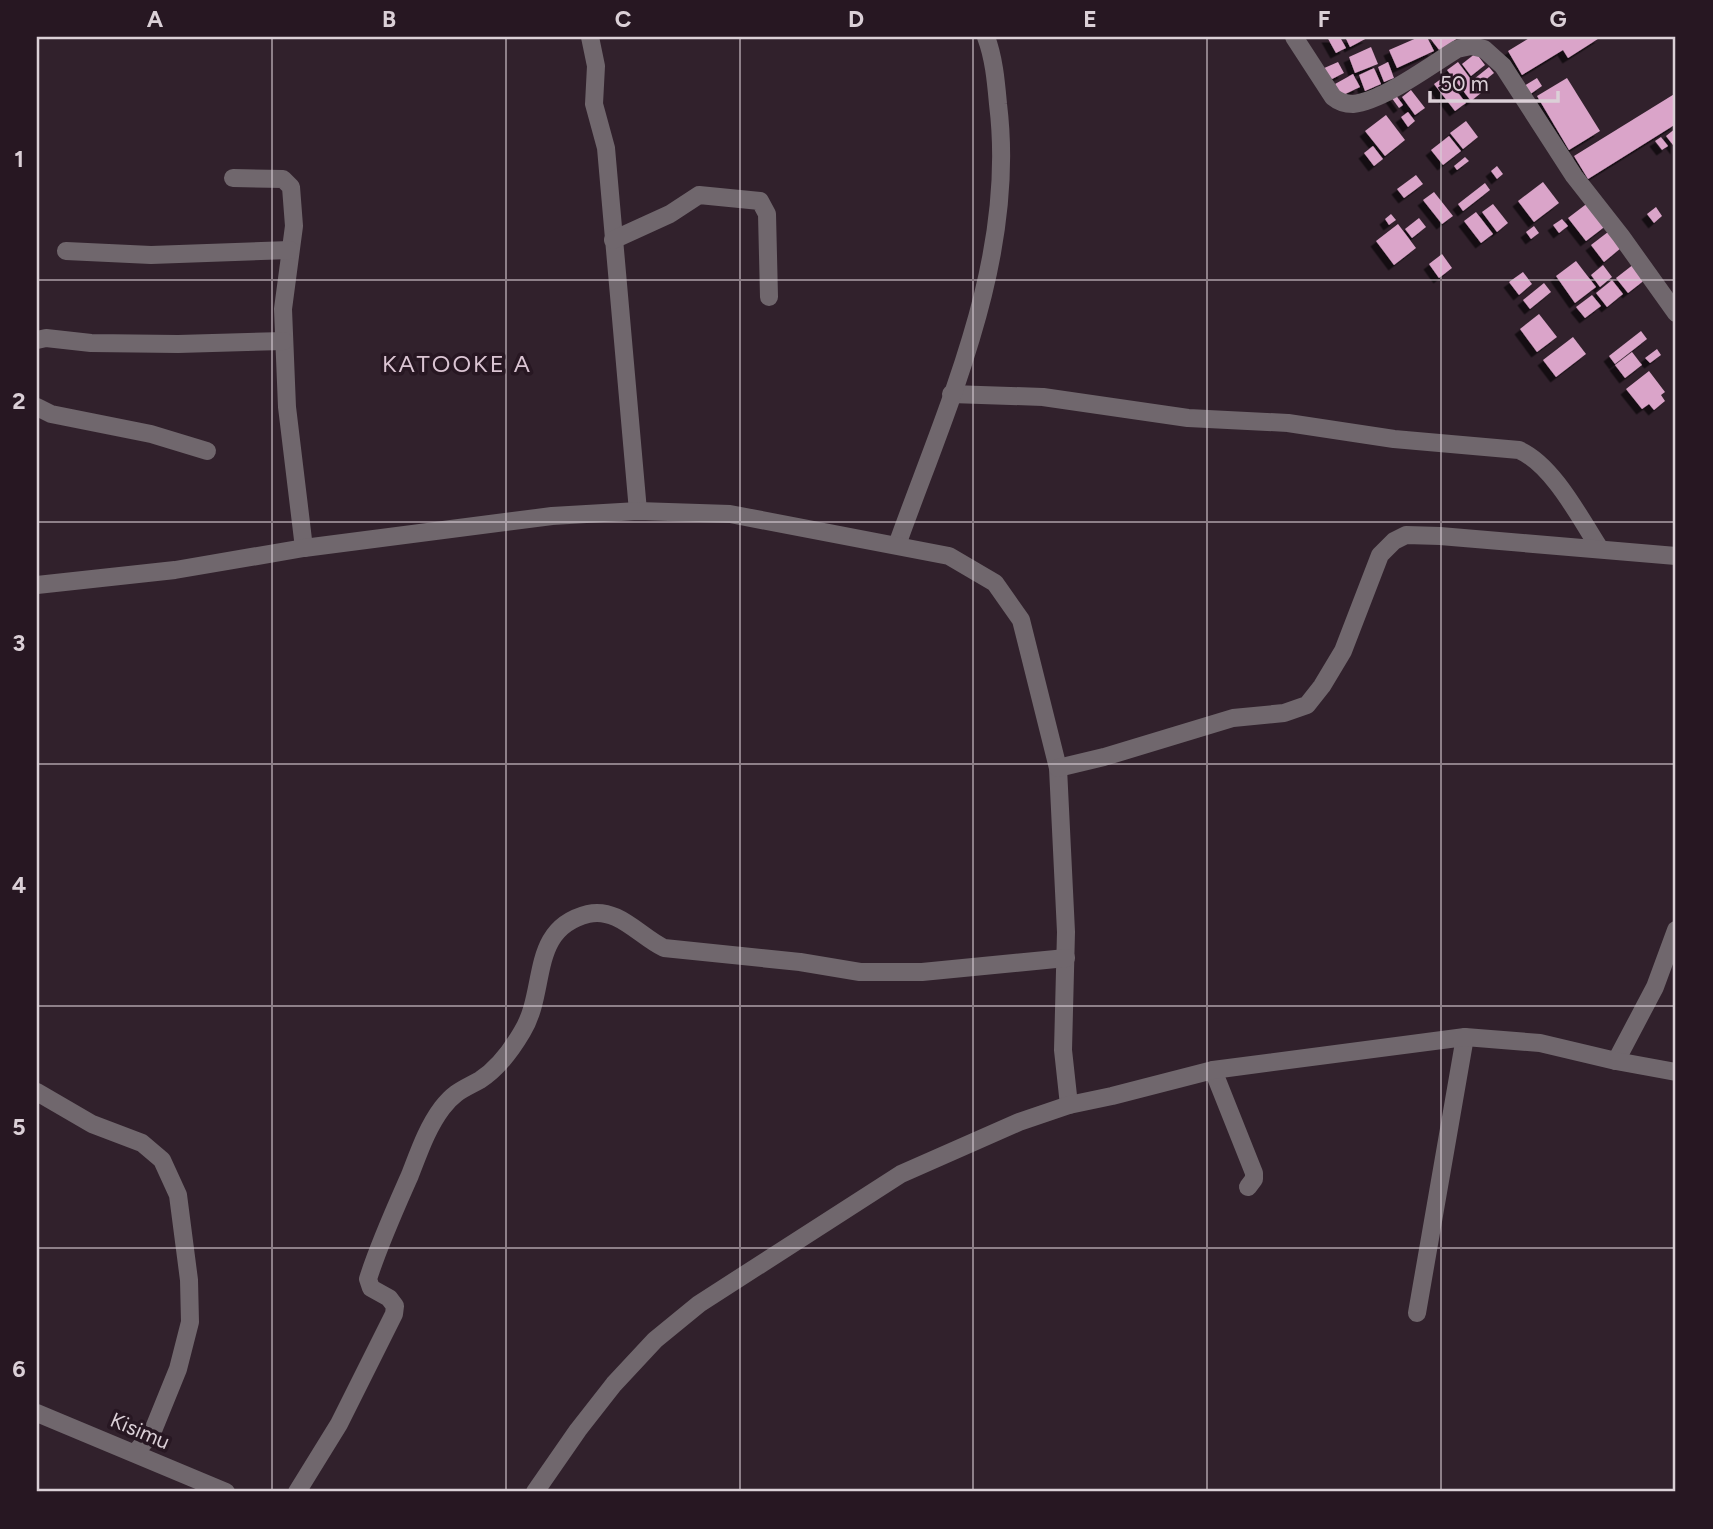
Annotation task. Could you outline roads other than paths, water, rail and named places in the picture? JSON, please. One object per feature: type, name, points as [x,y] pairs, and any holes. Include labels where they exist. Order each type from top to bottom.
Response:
[{"type":"street","points":[[590,37],[596,66],[594,104],[606,149],[638,511]]},
{"type":"street","points":[[897,545],[972,342],[995,241],[1002,183],[1002,129],[995,74],[986,37]]},
{"type":"street","points":[[1294,37],[1333,97],[1340,103],[1354,104],[1379,96],[1469,41],[1484,49],[1503,66],[1574,176],[1676,313]]},
{"type":"street","points":[[233,178],[283,179],[291,187],[294,226],[283,309],[284,341],[287,407],[304,548]]},
{"type":"street","points":[[613,240],[670,214],[699,195],[760,201],[767,214],[769,297]]},
{"type":"street","points":[[66,251],[151,255],[290,250]]},
{"type":"street","points":[[37,340],[46,338],[91,343],[178,344],[284,341]]},
{"type":"street","points":[[951,394],[1043,397],[1188,418],[1288,423],[1394,439],[1519,450],[1534,456],[1573,506],[1600,549]]},
{"type":"street","points":[[37,407],[51,414],[151,433],[206,452]]},
{"type":"street","points":[[37,585],[175,570],[304,548],[552,516],[638,511],[730,513],[949,556],[995,583],[1021,620],[1058,768],[1066,957],[1063,1050],[1069,1105]]},
{"type":"street","points":[[1058,768],[1233,718],[1283,713],[1307,705],[1343,651],[1380,555],[1394,541],[1406,535],[1676,556]]},
{"type":"street","points":[[298,1492],[339,1424],[394,1314],[395,1306],[389,1298],[371,1288],[368,1279],[428,1130],[442,1108],[460,1089],[480,1080],[493,1069],[523,1031],[532,1010],[545,951],[560,926],[589,914],[610,914],[647,940],[664,948],[800,962],[860,972],[922,972],[1066,957]]},
{"type":"street","points":[[1616,1061],[1655,987],[1676,930]]},
{"type":"street","points":[[1417,1312],[1465,1037]]},
{"type":"street","points":[[535,1492],[614,1384],[655,1340],[699,1304],[901,1174],[1019,1122],[1069,1105],[1213,1070],[1465,1037],[1540,1043],[1676,1072]]},
{"type":"street","points":[[1213,1070],[1254,1173],[1254,1179],[1248,1188]]},
{"type":"street","points":[[37,1092],[92,1125],[142,1143],[162,1160],[178,1195],[190,1280],[190,1322],[178,1369],[152,1433],[135,1453]]},
{"type":"street","name":"Kisimu","points":[[37,1413],[226,1492]]},
{"type":"district","name":"KATOOKE A","points":[[457,364]]}]
